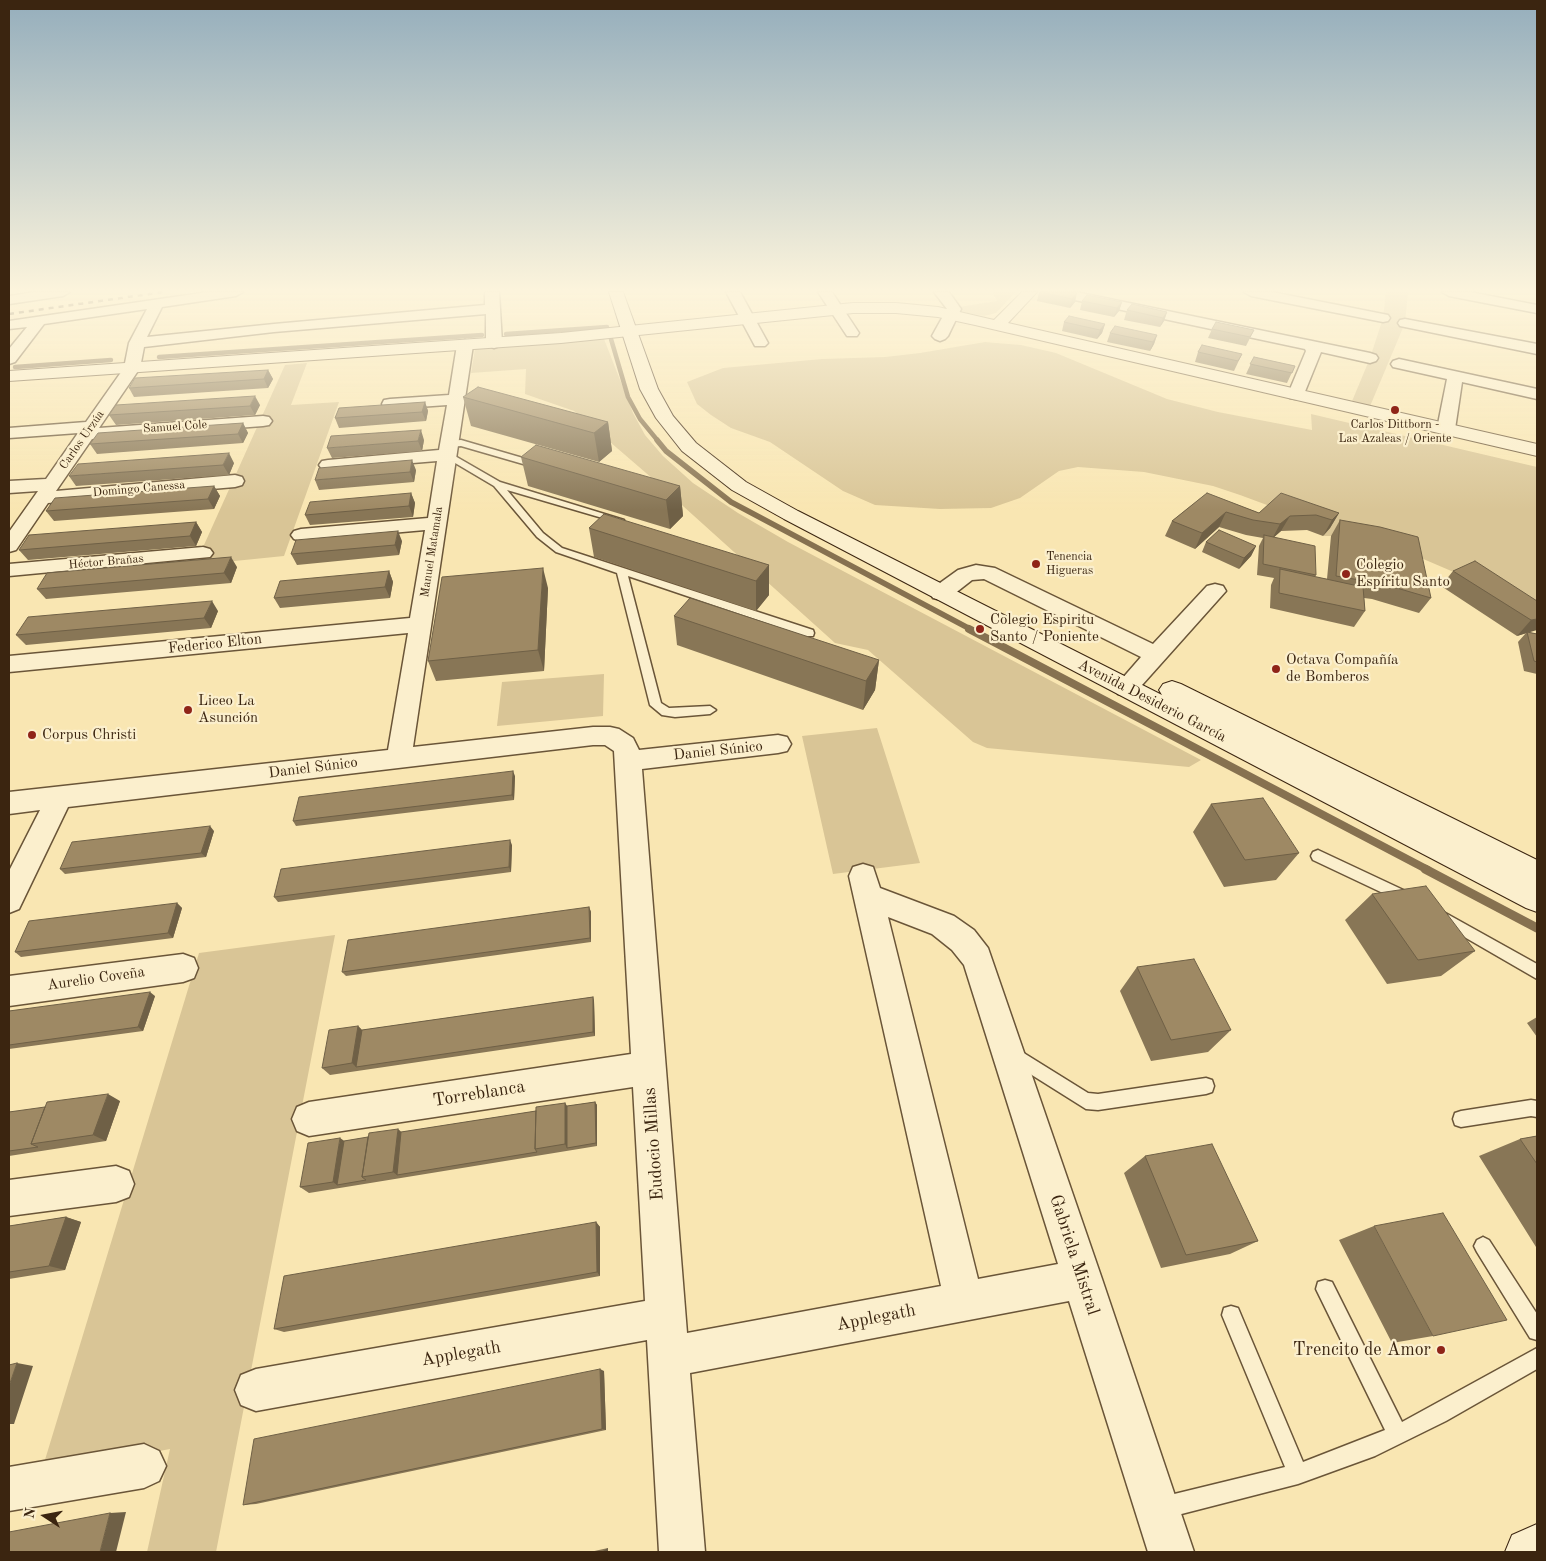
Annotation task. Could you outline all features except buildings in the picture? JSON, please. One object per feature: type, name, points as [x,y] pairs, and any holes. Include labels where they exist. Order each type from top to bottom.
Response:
[{"type":"street","name":"Carlos Urzúa","points":[[9,546],[133,365]]},
{"type":"street","points":[[9,376],[178,365]]},
{"type":"street","name":"Manuel Matamala","points":[[399,758],[448,450],[461,394],[463,365]]},
{"type":"street","name":"Avenida Desiderio García","points":[[641,365],[649,389],[675,415]]},
{"type":"street","name":"Avenida Desiderio García","points":[[659,365],[668,386],[675,415],[688,447],[739,486],[790,515],[889,556],[948,587],[1141,672],[1252,742],[1537,899]]},
{"type":"street","points":[[1170,365],[1537,450]]},
{"type":"street","points":[[1296,394],[1308,365]]},
{"type":"street","points":[[1403,365],[1537,394]]},
{"type":"street","points":[[1446,428],[1454,380],[1457,378]]},
{"type":"street","points":[[372,406],[461,394]]},
{"type":"street","name":"Samuel Cole","points":[[9,433],[263,421]]},
{"type":"street","points":[[328,465],[448,450]]},
{"type":"street","name":"Domingo Canessa","points":[[9,487],[47,491],[235,481]]},
{"type":"street","points":[[301,535],[437,523]]},
{"type":"street","name":"Héctor Brañas","points":[[9,570],[203,553]]},
{"type":"street","points":[[948,587],[971,573],[988,573],[1141,672],[1215,591]]},
{"type":"street","name":"Federico Elton","points":[[9,664],[421,624]]},
{"type":"street","name":"Daniel Súnico","points":[[9,803],[602,735],[623,750],[778,744]]},
{"type":"street","name":"Avenida Desiderio García","points":[[1252,742],[1537,874]]},
{"type":"street","name":"Eudocio Millas","points":[[623,750],[649,1068],[682,1552]]},
{"type":"street","points":[[9,900],[16,870],[59,798]]},
{"type":"street","name":"Gabriela Mistral","points":[[964,1302],[865,886],[943,925],[964,940],[977,958],[1171,1552]]},
{"type":"street","name":"Aurelio Coveña","points":[[9,991],[183,968]]},
{"type":"street","name":"Torreblanca","points":[[309,1119],[649,1068]]},
{"type":"street","points":[[9,1198],[116,1184]]},
{"type":"street","name":"Applegath","points":[[669,1357],[1083,1280]]},
{"type":"street","name":"Applegath","points":[[256,1390],[666,1317]]},
{"type":"street","points":[[9,1489],[144,1466]]},
{"type":"street","points":[[1529,1552],[1537,1548]]},
{"type":"lane","points":[[547,468],[462,443],[448,450],[496,484],[550,544],[576,557],[809,633]]},
{"type":"lane","points":[[496,484],[630,524]]},
{"type":"lane","points":[[622,572],[656,705],[666,712],[675,713],[710,710]]},
{"type":"lane","points":[[1318,856],[1375,881],[1423,906],[1537,972]]},
{"type":"lane","points":[[1007,1051],[1086,1101],[1098,1102],[1206,1086]]},
{"type":"lane","points":[[1461,1119],[1531,1108],[1537,1109]]},
{"type":"lane","points":[[1483,1246],[1537,1331]]},
{"type":"lane","points":[[1325,1290],[1398,1435]]},
{"type":"lane","points":[[1231,1315],[1298,1474]]},
{"type":"lane","points":[[1157,1509],[1298,1474],[1333,1463],[1398,1435],[1439,1414],[1537,1358]]},
{"type":"shaded area","points":[[285,365],[306,365],[291,405],[339,402],[284,556],[195,565]]},
{"type":"shaded area","points":[[472,365],[614,365],[633,413],[645,435],[663,456],[693,483],[738,513],[788,542],[1201,760],[1189,767],[987,748],[973,742],[868,650],[835,643],[653,479],[574,411],[525,394],[526,369],[471,373]]},
{"type":"shaded area","points":[[758,365],[1085,365],[1167,399],[1218,412],[1312,430],[1311,414],[1537,467],[1537,625],[1463,576],[1407,552],[1323,536],[1329,528],[1240,495],[1213,486],[1144,472],[1078,467],[1059,471],[1020,498],[991,508],[940,509],[875,505],[843,491],[770,442],[731,428],[697,404],[687,382],[723,368]]},
{"type":"shaded area","points":[[1367,365],[1387,365],[1368,411],[1350,406]]},
{"type":"shaded area","points":[[604,674],[603,716],[497,726],[502,682]]},
{"type":"shaded area","points":[[877,728],[920,863],[833,874],[802,736]]},
{"type":"shaded area","points":[[335,935],[216,1552],[147,1552],[170,1449],[41,1473],[199,953]]},
{"type":"waterway","points":[[15,367],[45,365]]},
{"type":"waterway","points":[[619,365],[628,397],[640,419],[658,441]]},
{"type":"waterway","points":[[657,440],[666,451],[731,502],[972,630]]},
{"type":"waterway","points":[[969,629],[1428,870]]},
{"type":"waterway","points":[[1425,869],[1537,928]]},
{"type":"place","name":"Carlos Dittborn - Las Azaleas / Oriente","points":[[1395,410]]},
{"type":"place","name":"Tenencia Higueras","points":[[1036,564]]},
{"type":"place","name":"Colegio Espíritu Santo","points":[[1346,574]]},
{"type":"place","name":"Colegio Espiritu Santo / Poniente","points":[[980,629]]},
{"type":"place","name":"Octava Compañía de Bomberos","points":[[1276,669]]},
{"type":"place","name":"Liceo La Asunción","points":[[188,710]]},
{"type":"place","name":"Corpus Christi","points":[[32,735]]},
{"type":"place","name":"Trencito de Amor","points":[[1441,1350]]}]
